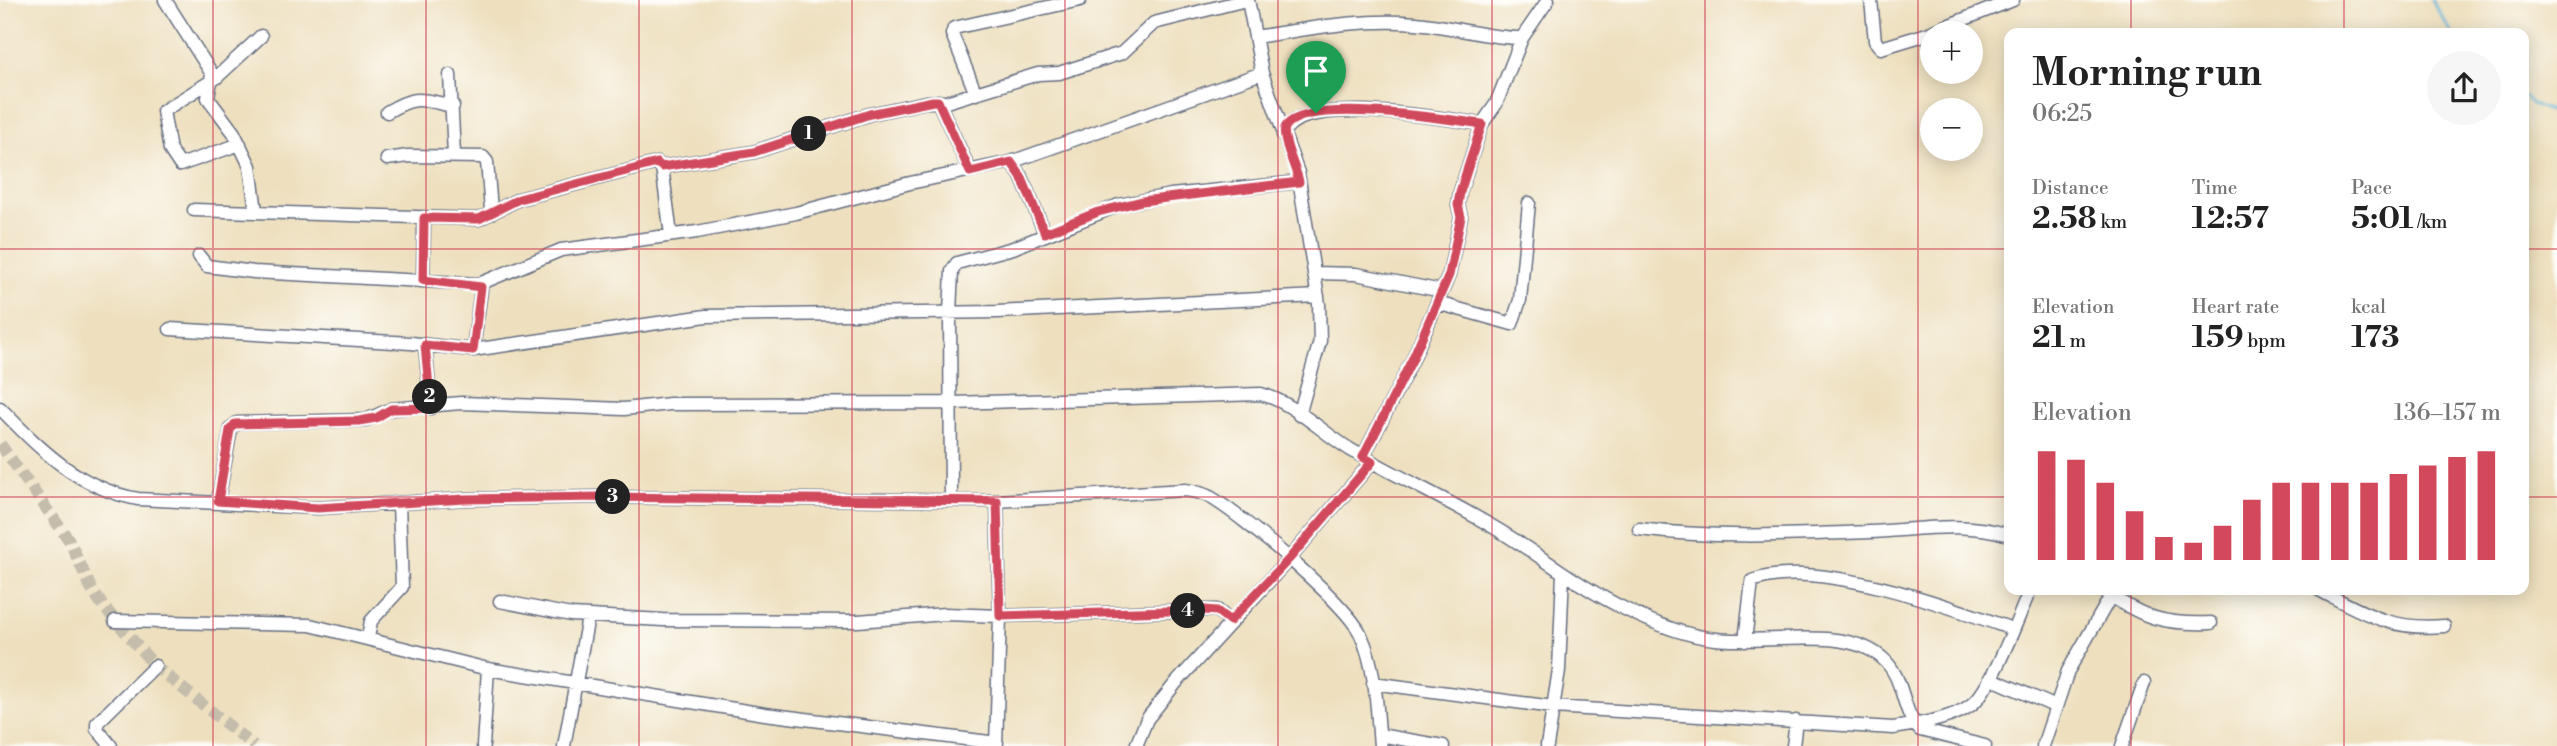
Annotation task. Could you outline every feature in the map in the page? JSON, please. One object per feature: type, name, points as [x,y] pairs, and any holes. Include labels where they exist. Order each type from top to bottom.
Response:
[{"type":"street","points":[[165,0],[210,71],[208,98],[240,144],[250,166],[256,211]]},
{"type":"street","points":[[976,94],[952,34],[954,28],[1080,0]]},
{"type":"street","points":[[662,167],[754,152],[870,114],[976,94],[1038,74],[1059,73],[1114,56],[1130,48],[1142,32],[1154,23],[1247,0],[1262,73],[1299,182],[1318,296],[1320,341],[1299,415]]},
{"type":"street","points":[[1136,746],[1147,719],[1230,621],[1289,559],[1367,459],[1439,297],[1461,217],[1458,205],[1460,192],[1482,124],[1496,104],[1522,38],[1548,0]]},
{"type":"street","points":[[1871,0],[1875,41],[1881,48],[1924,35],[2012,0]]},
{"type":"street","points":[[1255,37],[1388,22],[1416,23],[1504,38],[1522,38]]},
{"type":"street","points":[[240,144],[183,165],[175,160],[163,111],[211,82],[261,36]]},
{"type":"street","points":[[199,256],[203,264],[218,268],[479,284],[561,250],[671,235],[796,213],[910,183],[1011,162],[1262,73]]},
{"type":"street","points":[[450,75],[454,155]]},
{"type":"street","points":[[387,112],[412,100],[439,100],[453,106]]},
{"type":"street","points":[[938,101],[970,172]]},
{"type":"street","points":[[1283,135],[1286,126],[1298,117],[1341,111],[1482,124]]},
{"type":"street","points":[[387,159],[454,155],[485,159],[491,210]]},
{"type":"street","points":[[1011,162],[1021,176],[1045,233]]},
{"type":"street","points":[[194,210],[479,219],[491,210],[519,199],[657,163],[662,167],[671,235]]},
{"type":"street","points":[[951,500],[953,403],[950,312],[952,271],[957,263],[1013,248],[1098,212],[1142,201],[1299,182]]},
{"type":"street","points":[[1315,274],[1356,274],[1439,297],[1512,324],[1520,300],[1529,203]]},
{"type":"street","points":[[423,280],[424,218]]},
{"type":"street","points":[[473,350],[481,290],[479,284]]},
{"type":"street","points":[[170,329],[473,350],[706,316],[950,312],[1318,296]]},
{"type":"street","points":[[425,345],[431,408]]},
{"type":"street","points":[[218,501],[230,430],[235,424],[359,421],[376,418],[391,409],[431,408],[461,403],[624,410],[670,404],[953,403],[1248,393],[1276,400],[1367,459],[1493,527],[1626,610],[1669,627],[1715,639],[1834,640],[1867,648],[1884,658],[1895,673],[1913,724],[1930,733],[1985,746]]},
{"type":"street","points":[[0,408],[63,469],[114,495],[138,499],[318,508],[465,499],[601,497],[997,501],[1194,491],[1213,499],[1289,559],[1350,616],[1367,649],[1380,741],[1443,746]]},
{"type":"street","points":[[115,621],[293,624],[368,638],[488,668],[765,714],[997,745],[1000,616],[997,501]]},
{"type":"street","points":[[368,638],[371,621],[402,587],[399,504]]},
{"type":"street","points":[[1639,529],[1708,537],[1756,537],[1966,526],[2004,534]]},
{"type":"street","points":[[1547,746],[1560,650],[1563,573]]},
{"type":"street","points":[[1745,641],[1752,581],[1787,577],[1832,579],[1882,587],[2012,629]]},
{"type":"street","points":[[1373,683],[1553,707],[1893,728],[1965,709],[1980,697],[2028,595]]},
{"type":"street","points":[[2043,746],[2054,706],[2105,595]]},
{"type":"street","points":[[2109,595],[2145,616],[2164,623],[2211,622]]},
{"type":"street","points":[[2332,595],[2386,623],[2418,628],[2444,626]]},
{"type":"street","points":[[500,601],[588,617],[835,622],[945,614],[1000,616],[1205,610],[1217,611],[1230,621]]},
{"type":"street","points":[[564,746],[588,617]]},
{"type":"street","points":[[111,746],[97,729],[97,723],[155,666]]},
{"type":"street","points":[[483,746],[488,668]]},
{"type":"street","points":[[1990,678],[2054,706]]},
{"type":"street","points":[[2122,746],[2144,683]]},
{"type":"street","points":[[1793,746],[1796,721]]},
{"type":"waterway","points":[[2431,0],[2449,28]]},
{"type":"waterway","points":[[2529,101],[2557,114]]},
{"type":"tunnel","points":[[0,444],[69,540],[91,588],[103,606],[155,666],[254,746]]},
{"type":"route","points":[[938,101],[970,172],[1011,162],[1021,176],[1045,233],[1119,205],[1171,195],[1299,182],[1283,135],[1286,126],[1298,117],[1316,113],[1367,111],[1482,124],[1460,192],[1458,205],[1461,217],[1449,275],[1426,322],[1418,348],[1363,457],[1372,462],[1289,559],[1230,621],[1224,614],[1205,610],[1000,616],[997,501],[601,497],[465,499],[318,508],[218,501],[230,430],[235,424],[278,420],[359,421],[376,418],[391,409],[431,408],[425,345],[473,350],[481,287],[479,284],[423,280],[424,218],[479,219],[491,210],[519,199],[618,172],[657,163],[662,167],[754,152],[870,114],[938,101]]}]
